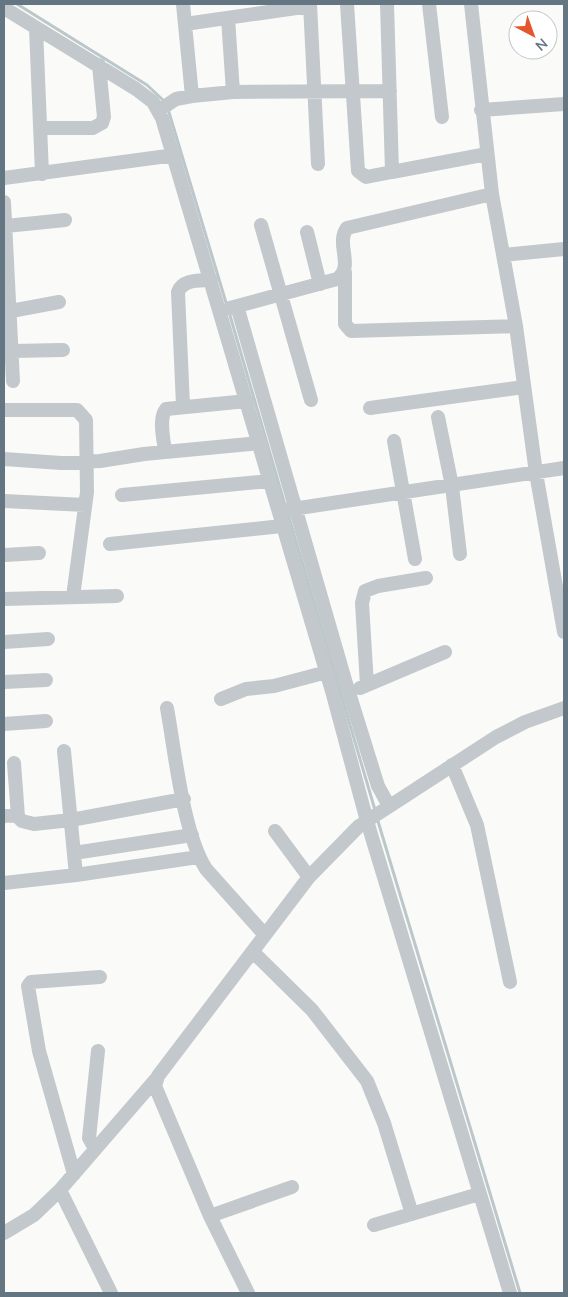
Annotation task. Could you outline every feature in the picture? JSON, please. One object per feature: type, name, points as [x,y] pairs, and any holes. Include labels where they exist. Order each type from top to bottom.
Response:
[{"type":"street","points":[[183,4],[192,96]]},
{"type":"street","points":[[347,4],[358,171],[366,177],[487,154]]},
{"type":"street","points":[[387,4],[392,172]]},
{"type":"street","points":[[429,4],[442,117]]},
{"type":"street","points":[[470,4],[492,194],[516,326],[536,473],[564,632]]},
{"type":"street","points":[[185,24],[310,5],[316,92],[318,164]]},
{"type":"street","points":[[12,9],[36,28],[99,65],[153,102],[164,107],[192,96],[233,92],[390,91]]},
{"type":"street","points":[[228,18],[233,92]]},
{"type":"street","points":[[36,28],[42,174]]},
{"type":"street","points":[[41,128],[93,128],[102,123],[104,117],[99,65]]},
{"type":"street","points":[[481,110],[564,104]]},
{"type":"street","points":[[164,107],[175,155],[211,280],[229,308],[287,510],[349,693],[378,786],[379,813]]},
{"type":"street","points":[[4,178],[175,155]]},
{"type":"street","points":[[492,194],[347,228],[343,236],[346,324],[351,331],[516,326]]},
{"type":"street","points":[[4,202],[14,381]]},
{"type":"street","points":[[6,226],[65,220]]},
{"type":"street","points":[[261,225],[279,295],[310,400]]},
{"type":"street","points":[[307,232],[320,284]]},
{"type":"street","points":[[503,255],[564,249]]},
{"type":"street","points":[[229,308],[337,280],[344,272]]},
{"type":"street","points":[[183,406],[178,292],[180,287],[187,282],[211,280]]},
{"type":"street","points":[[11,311],[59,302]]},
{"type":"street","points":[[229,308],[247,401],[270,481],[287,510],[282,526],[326,672],[379,813],[479,1194],[510,1293]]},
{"type":"street","points":[[13,350],[63,350]]},
{"type":"street","points":[[370,408],[524,387]]},
{"type":"street","points":[[165,452],[163,413],[166,409],[247,401]]},
{"type":"street","points":[[4,410],[76,410],[86,420],[88,462],[86,505],[73,597]]},
{"type":"street","points":[[438,417],[452,486],[460,554]]},
{"type":"street","points":[[394,441],[415,559]]},
{"type":"street","points":[[4,460],[88,462],[260,443]]},
{"type":"street","points":[[287,510],[564,468]]},
{"type":"street","points":[[122,495],[270,481]]},
{"type":"street","points":[[4,501],[86,505]]},
{"type":"street","points":[[110,544],[282,526]]},
{"type":"street","points":[[4,556],[38,553]]},
{"type":"street","points":[[368,685],[362,603],[365,591],[378,586],[426,578]]},
{"type":"street","points":[[4,599],[117,596]]},
{"type":"street","points":[[4,642],[48,640]]},
{"type":"street","points":[[349,693],[445,652]]},
{"type":"street","points":[[221,699],[246,689],[274,686],[326,672]]},
{"type":"street","points":[[4,682],[46,680]]},
{"type":"street","points":[[167,708],[184,799],[198,857],[206,869],[266,936]]},
{"type":"street","points":[[5,1229],[34,1215],[74,1174],[156,1079],[310,877],[337,847],[379,813],[496,737],[524,722],[564,708]]},
{"type":"street","points":[[4,724],[46,721]]},
{"type":"street","points":[[64,751],[76,875]]},
{"type":"street","points":[[14,763],[18,815],[22,821],[28,824],[71,820],[184,799]]},
{"type":"street","points":[[452,765],[477,825],[510,982]]},
{"type":"street","points":[[4,816],[18,815]]},
{"type":"street","points":[[275,831],[310,877]]},
{"type":"street","points":[[74,853],[192,835]]},
{"type":"street","points":[[4,883],[76,875],[198,857]]},
{"type":"street","points":[[253,952],[312,1010],[367,1081],[384,1123],[412,1214]]},
{"type":"street","points":[[74,1174],[39,1051],[28,986],[31,982],[100,977]]},
{"type":"street","points":[[95,1149],[91,1142],[90,1133],[98,1051]]},
{"type":"street","points":[[156,1079],[155,1086],[210,1216],[248,1293]]},
{"type":"street","points":[[210,1216],[292,1187]]},
{"type":"street","points":[[60,1190],[107,1292]]},
{"type":"street","points":[[374,1226],[479,1194]]},
{"type":"waterway","points":[[17,4],[147,85],[164,101]]},
{"type":"waterway","points":[[168,109],[227,306]]},
{"type":"waterway","points":[[229,312],[285,505]]},
{"type":"waterway","points":[[288,514],[375,810]]},
{"type":"waterway","points":[[377,818],[520,1293]]}]
